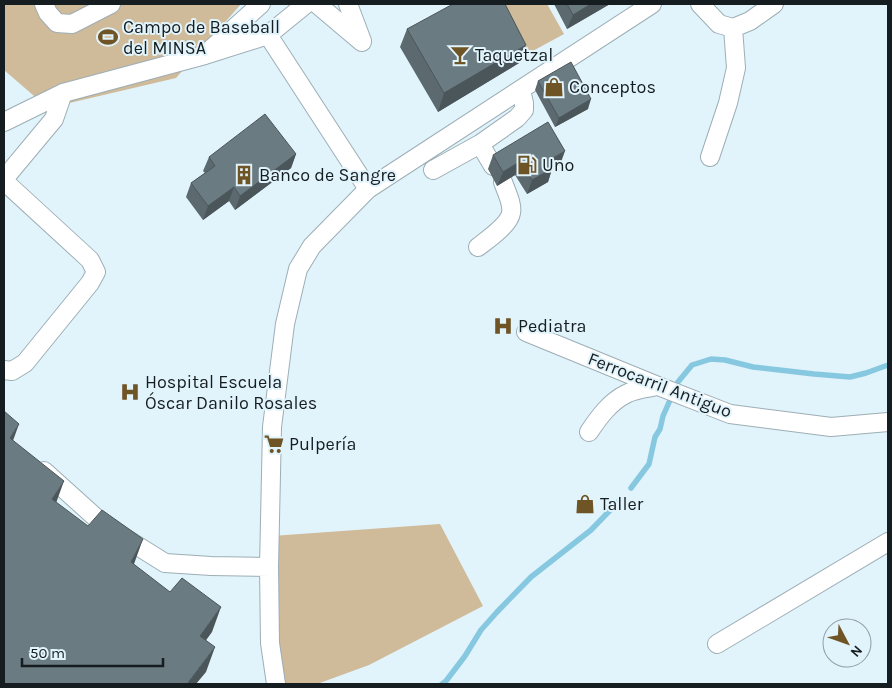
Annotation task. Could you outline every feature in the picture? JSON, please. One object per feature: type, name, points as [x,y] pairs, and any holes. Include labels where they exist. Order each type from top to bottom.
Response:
[{"type":"street","points":[[44,4],[48,13],[58,24],[72,24],[111,4]]},
{"type":"street","points":[[205,55],[261,4]]},
{"type":"street","points":[[4,122],[63,93],[205,55],[268,35],[306,4]]},
{"type":"street","points":[[317,4],[362,42],[348,4]]},
{"type":"street","points":[[260,684],[275,679],[270,643],[272,427],[285,324],[298,269],[312,246],[368,189],[652,4]]},
{"type":"street","points":[[700,4],[719,24],[733,28],[750,21],[774,4]]},
{"type":"street","points":[[710,157],[728,104],[736,68],[733,28]]},
{"type":"street","points":[[268,35],[368,189]]},
{"type":"street","points":[[433,170],[480,144],[517,118],[524,110],[521,90]]},
{"type":"street","points":[[4,370],[12,372],[25,363],[90,283],[96,272],[90,260],[4,180],[54,119],[63,93]]},
{"type":"street","points":[[480,144],[493,166]]},
{"type":"street","points":[[478,247],[506,224],[511,214],[510,203],[503,182]]},
{"type":"street","name":"Ferrocarril Antiguo","points":[[526,332],[730,414],[830,427],[888,422]]},
{"type":"street","points":[[589,432],[600,416],[627,393],[658,386]]},
{"type":"street","points":[[34,462],[104,525],[165,563],[270,567]]},
{"type":"street","points":[[717,644],[888,542]]},
{"type":"shaded area","name":"Campo de Baseball del MINSA","points":[[4,4],[241,4],[176,78],[48,108],[4,70]]},
{"type":"shaded area","points":[[503,4],[547,4],[564,34],[529,53]]},
{"type":"shaded area","points":[[440,524],[483,606],[369,665],[317,684],[285,684],[273,630],[272,536]]},
{"type":"building","name":"Taquetzal","points":[[453,4],[505,4],[526,45],[444,93],[407,29]]},
{"type":"building","points":[[567,4],[591,4],[573,15]]},
{"type":"building","points":[[571,62],[591,99],[559,118],[538,81]]},
{"type":"building","name":"Banco de Sangre","points":[[265,114],[296,154],[240,196],[234,187],[208,206],[191,183],[215,166],[209,157]]},
{"type":"building","points":[[548,122],[565,151],[549,160],[553,168],[532,180],[521,161],[503,172],[493,155]]},
{"type":"building","points":[[4,411],[19,424],[10,438],[64,481],[52,499],[88,526],[102,510],[143,539],[131,562],[170,592],[182,578],[221,607],[200,636],[215,647],[187,684],[4,684]]},
{"type":"waterway","points":[[631,488],[649,464],[655,437],[660,429],[663,416],[678,382],[692,365],[711,359],[725,360],[753,367],[850,377],[888,365]]},
{"type":"waterway","points":[[442,684],[465,656],[481,630],[497,612],[531,577],[591,530],[620,500]]},
{"type":"place","name":"Campo de Baseball del MINSA","points":[[108,37]]},
{"type":"place","name":"Taquetzal","points":[[460,55]]},
{"type":"place","name":"Conceptos","points":[[554,87]]},
{"type":"place","name":"Uno","points":[[527,165]]},
{"type":"place","name":"Banco de Sangre","points":[[244,175]]},
{"type":"place","name":"Pediatra","points":[[503,326]]},
{"type":"place","name":"Hospital Escuela Óscar Danilo Rosales","points":[[130,392]]},
{"type":"place","name":"Pulpería","points":[[274,444]]},
{"type":"place","name":"Taller","points":[[585,504]]}]
